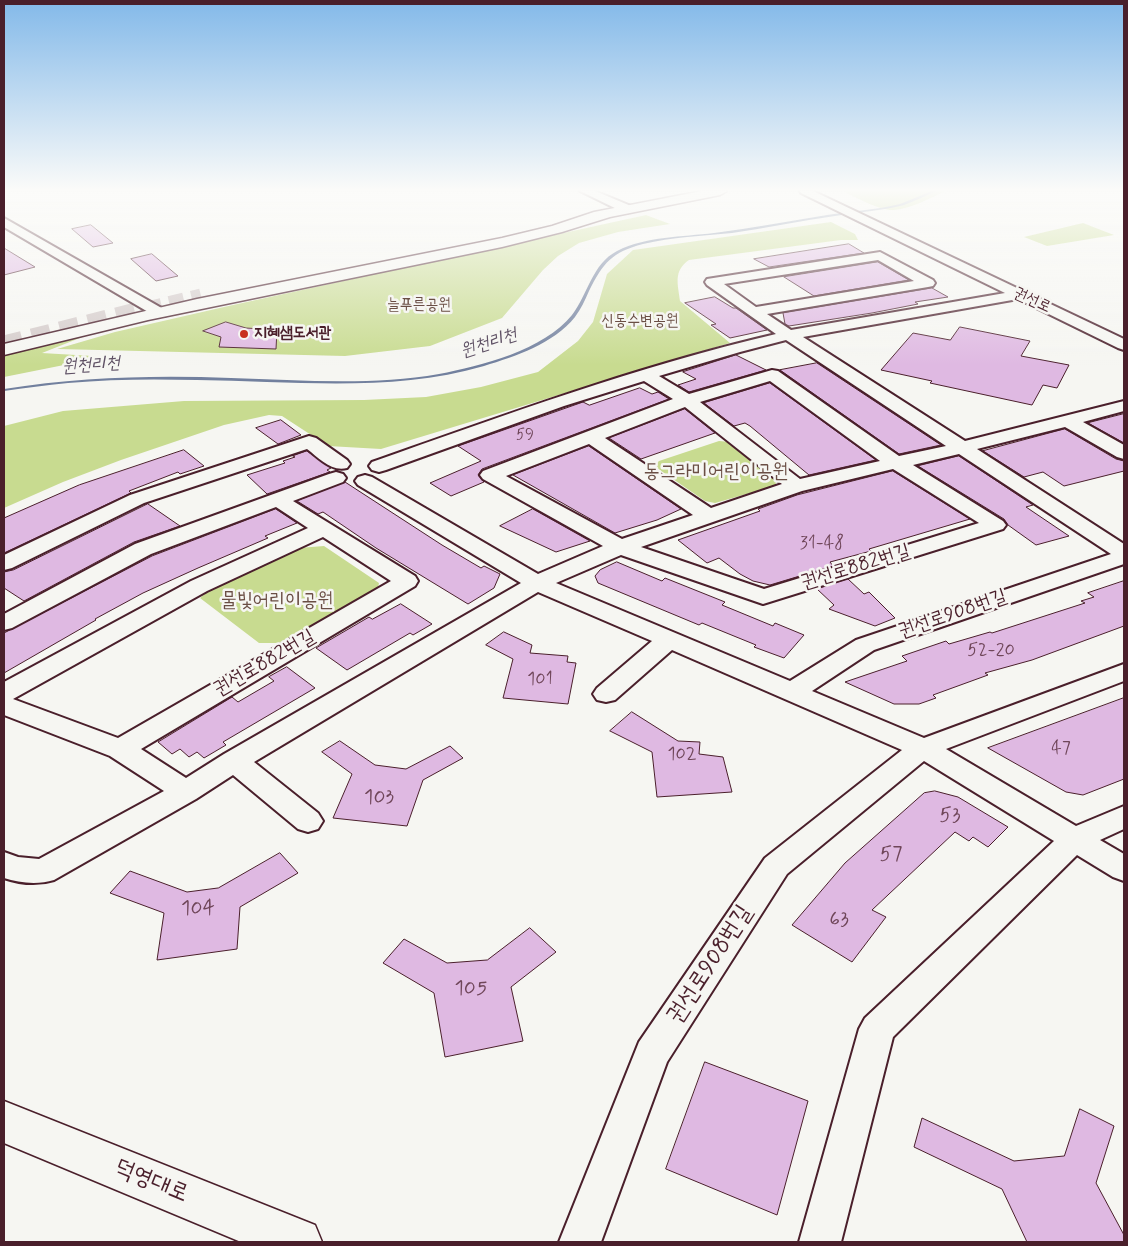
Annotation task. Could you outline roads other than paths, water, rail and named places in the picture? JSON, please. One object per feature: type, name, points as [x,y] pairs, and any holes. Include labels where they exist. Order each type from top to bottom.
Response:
[{"type":"main road","points":[[201,296],[431,249]]},
{"type":"main road","points":[[4,350],[60,335],[160,313],[466,249]]},
{"type":"main road","points":[[4,337],[165,295]]},
{"type":"main road","name":"덕영대로","points":[[4,1122],[298,1242]]},
{"type":"street","points":[[49,249],[137,302],[160,313]]},
{"type":"street","name":"권선로","points":[[925,249],[1124,344]]},
{"type":"street","points":[[753,312],[928,283],[880,256],[712,282],[753,312],[1124,553]]},
{"type":"street","points":[[4,623],[143,549],[356,468],[558,402],[734,348],[789,335],[1019,295]]},
{"type":"street","name":"권선로882번길","points":[[772,375],[896,463],[996,525],[763,597],[620,547],[490,475],[590,436],[687,400],[772,375]]},
{"type":"street","points":[[647,376],[687,400],[796,486]]},
{"type":"street","points":[[8,867],[42,871],[186,792],[234,761],[537,583],[620,547],[796,486],[961,448],[1124,406]]},
{"type":"street","points":[[1066,420],[1124,453]]},
{"type":"street","points":[[590,436],[709,516]]},
{"type":"street","points":[[4,563],[137,500],[309,442],[356,468],[537,583],[924,748],[1124,869]]},
{"type":"street","points":[[277,499],[323,529]]},
{"type":"street","points":[[4,693],[199,586],[323,529]]},
{"type":"street","name":"권선로882번길","points":[[120,749],[407,581],[323,529]]},
{"type":"street","name":"권선로908번길","points":[[792,692],[865,645],[1124,557]]},
{"type":"street","points":[[606,694],[670,639]]},
{"type":"street","name":"권선로908번길","points":[[580,1242],[652,1054],[776,866],[924,748],[1124,672]]},
{"type":"street","points":[[4,705],[120,749],[186,792]]},
{"type":"street","points":[[234,761],[308,821]]},
{"type":"street","points":[[820,1242],[877,1029],[1075,839],[1124,817]]},
{"type":"waterway","name":"원천리천","points":[[4,390],[100,379],[197,378],[340,382],[400,380],[459,371],[503,359],[544,340],[560,329],[579,308],[592,281],[603,264],[610,257],[625,249]]},
{"type":"tunnel","points":[[147,309],[201,296]]},
{"type":"tunnel","points":[[4,345],[152,308]]},
{"type":"place","name":"지혜샘도서관","points":[[244,334]]},
{"type":"park label","name":"늘푸른공원","points":[[419,306]]},
{"type":"park label","name":"신동수변공원","points":[[640,322]]},
{"type":"park label","name":"동그라미어린이공원","points":[[716,473]]},
{"type":"park label","name":"물빛어린이공원","points":[[277,602]]}]
